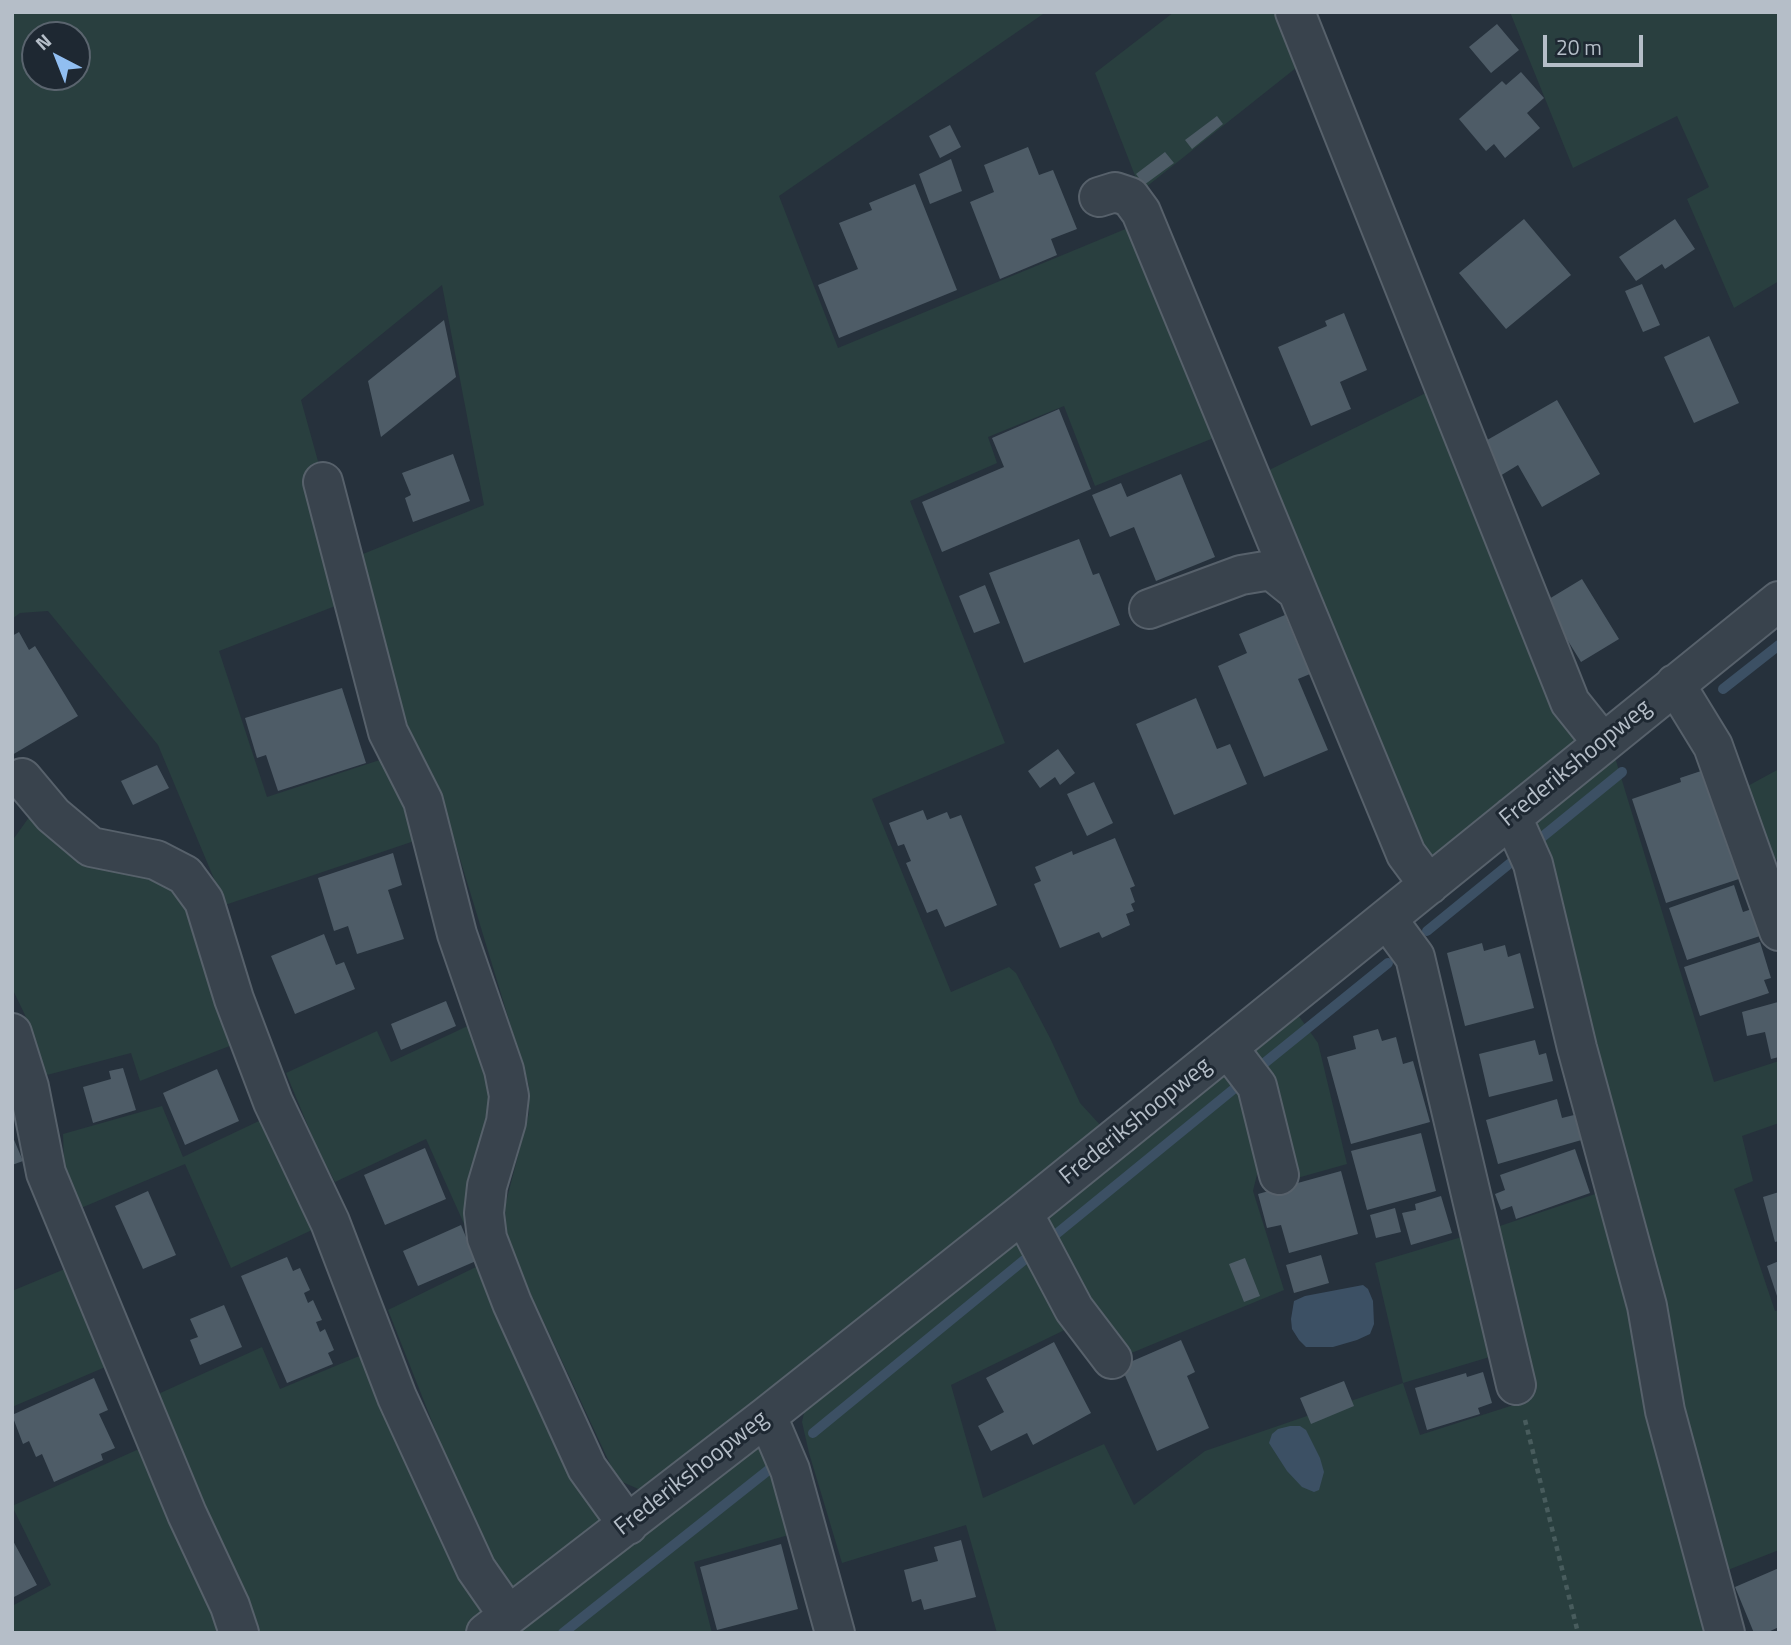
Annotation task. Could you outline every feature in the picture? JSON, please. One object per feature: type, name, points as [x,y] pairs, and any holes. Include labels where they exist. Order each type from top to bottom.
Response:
[{"type":"street","points":[[1295,12],[1570,702],[1602,742]]},
{"type":"street","points":[[1099,197],[1115,191],[1130,197],[1141,212],[1406,854],[1429,885]]},
{"type":"street","points":[[323,482],[388,732],[424,801],[457,934],[504,1070],[509,1096],[506,1122],[488,1186],[484,1213],[487,1238],[512,1303],[587,1468],[628,1525]]},
{"type":"street","points":[[1149,609],[1241,575],[1271,570],[1297,591]]},
{"type":"street","name":"Frederikshoopweg","points":[[497,1624],[628,1525],[1023,1213],[1779,601]]},
{"type":"street","points":[[1675,684],[1713,746],[1779,931]]},
{"type":"street","points":[[22,778],[53,816],[91,846],[156,860],[185,875],[204,901],[234,999],[273,1102],[330,1222],[397,1397],[476,1569],[497,1624]]},
{"type":"street","points":[[1512,817],[1533,864],[1577,1048],[1647,1306],[1665,1411],[1725,1633]]},
{"type":"street","points":[[1387,919],[1415,957],[1516,1385]]},
{"type":"street","points":[[12,1033],[29,1087],[46,1173],[187,1514],[230,1606],[239,1633]]},
{"type":"street","points":[[1227,1048],[1256,1086],[1279,1175]]},
{"type":"street","points":[[1023,1213],[1074,1309],[1112,1359]]},
{"type":"street","points":[[767,1416],[790,1470],[835,1633]]},
{"type":"path","points":[[1516,1385],[1578,1633]]},
{"type":"green space","points":[[12,12],[1046,12],[779,196],[838,348],[1140,223],[1226,433],[1095,486],[1064,406],[988,437],[997,463],[910,501],[1005,743],[872,799],[951,992],[1009,967],[1016,973],[1080,1103],[1102,1127],[643,1491],[620,1481],[611,1466],[520,1271],[506,1230],[505,1206],[529,1113],[529,1086],[437,783],[408,733],[358,556],[484,505],[442,285],[301,400],[356,598],[219,651],[267,797],[401,753],[435,834],[225,905],[158,745],[48,611],[20,613],[12,619]]},
{"type":"green space","points":[[1174,12],[1286,12],[1306,60],[1141,191],[1095,73]]},
{"type":"green space","points":[[1510,12],[1779,12],[1779,281],[1734,308],[1687,199],[1709,187],[1677,116],[1573,168]]},
{"type":"green space","points":[[1438,387],[1579,741],[1428,864],[1259,475]]},
{"type":"green space","points":[[1613,751],[1714,1082],[1779,1061],[1779,1123],[1742,1136],[1753,1181],[1734,1189],[1775,1311],[1779,1310],[1779,1550],[1715,1575],[1528,824]]},
{"type":"green space","points":[[1779,769],[1779,858],[1770,863],[1744,788]]},
{"type":"green space","points":[[40,802],[179,875],[250,1038],[140,1081],[131,1053],[43,1076],[25,1015],[12,988],[12,841]]},
{"type":"green space","points":[[1296,1012],[1318,1043],[1347,1164],[1290,1180],[1248,1050]]},
{"type":"green space","points":[[491,1015],[491,1227],[616,1509],[518,1590],[508,1589],[489,1566],[388,1310],[482,1264],[426,1139],[335,1182],[317,1148],[286,1073],[377,1031],[391,1062]]},
{"type":"green space","points":[[1229,1065],[1264,1145],[1253,1191],[1284,1290],[1129,1354],[1082,1308],[1040,1214]]},
{"type":"green space","points":[[162,1106],[183,1157],[278,1112],[329,1222],[231,1268],[185,1164],[81,1208],[64,1163],[63,1134]]},
{"type":"green space","points":[[1610,1189],[1719,1633],[997,1633],[966,1525],[842,1563],[802,1422],[805,1408],[1025,1228],[1077,1324],[951,1385],[983,1498],[1104,1444],[1134,1505],[1205,1451],[1403,1383],[1420,1435],[1526,1401],[1485,1231]]},
{"type":"green space","points":[[1475,1233],[1503,1353],[1403,1383],[1375,1263]]},
{"type":"green space","points":[[84,1261],[124,1359],[12,1407],[12,1291]]},
{"type":"green space","points":[[262,1347],[280,1389],[381,1347],[491,1605],[470,1633],[258,1633],[254,1616],[156,1395]]},
{"type":"green space","points":[[764,1435],[806,1530],[694,1562],[712,1633],[516,1633]]},
{"type":"green space","points":[[159,1440],[239,1633],[12,1633],[12,1606],[51,1585],[12,1506]]},
{"type":"water","points":[[1363,1285],[1368,1289],[1373,1301],[1374,1324],[1370,1334],[1333,1347],[1306,1347],[1299,1340],[1292,1329],[1294,1301],[1305,1296]]},
{"type":"water","points":[[1300,1426],[1306,1430],[1320,1458],[1324,1472],[1319,1490],[1314,1492],[1302,1487],[1287,1471],[1269,1443],[1272,1434],[1278,1429]]},
{"type":"building","points":[[1497,24],[1519,50],[1491,73],[1469,47]]},
{"type":"building","points":[[1521,72],[1544,98],[1527,113],[1540,128],[1505,158],[1494,144],[1486,151],[1459,119],[1502,81],[1506,85]]},
{"type":"building","points":[[1217,116],[1223,124],[1192,149],[1185,140]]},
{"type":"building","points":[[950,125],[961,147],[940,158],[929,136]]},
{"type":"building","points":[[1028,147],[1039,175],[1053,170],[1077,229],[1051,239],[1057,255],[1000,279],[970,202],[994,192],[984,165]]},
{"type":"building","points":[[1165,152],[1174,163],[1144,185],[1136,174]]},
{"type":"building","points":[[951,159],[962,191],[930,204],[919,174]]},
{"type":"building","points":[[915,184],[957,290],[839,338],[818,285],[858,269],[839,223],[872,210],[869,203]]},
{"type":"building","points":[[1524,219],[1571,275],[1506,329],[1459,273]]},
{"type":"building","points":[[1675,219],[1695,249],[1665,269],[1662,264],[1636,281],[1619,257]]},
{"type":"building","points":[[1642,284],[1660,325],[1643,332],[1625,291]]},
{"type":"building","points":[[1344,313],[1367,370],[1340,382],[1351,409],[1311,426],[1278,347],[1327,326],[1325,321]]},
{"type":"building","points":[[444,320],[456,377],[381,437],[368,381]]},
{"type":"building","points":[[1709,336],[1739,403],[1694,423],[1664,357]]},
{"type":"building","points":[[1557,400],[1600,474],[1542,507],[1518,465],[1500,476],[1482,443]]},
{"type":"building","points":[[1059,409],[1091,489],[942,552],[922,502],[1004,467],[992,438]]},
{"type":"building","points":[[453,454],[470,501],[413,522],[405,498],[411,495],[402,473]]},
{"type":"building","points":[[1181,474],[1215,557],[1156,581],[1134,527],[1110,537],[1092,495],[1121,483],[1127,497]]},
{"type":"building","points":[[1079,539],[1093,575],[1099,573],[1120,625],[1024,663],[989,573]]},
{"type":"building","points":[[1582,579],[1619,639],[1581,662],[1544,602]]},
{"type":"building","points":[[985,585],[1000,623],[974,633],[959,596]]},
{"type":"building","points":[[1285,615],[1310,674],[1298,679],[1328,750],[1264,777],[1218,666],[1247,653],[1239,634]]},
{"type":"building","points":[[19,632],[29,650],[35,646],[78,716],[12,755],[12,636]]},
{"type":"building","points":[[342,688],[366,763],[278,791],[266,755],[257,758],[245,718]]},
{"type":"building","points":[[1196,698],[1217,749],[1230,744],[1247,784],[1174,815],[1136,724]]},
{"type":"building","points":[[1058,749],[1075,773],[1060,785],[1055,777],[1040,788],[1028,771]]},
{"type":"building","points":[[157,765],[169,788],[133,805],[121,781]]},
{"type":"building","points":[[1710,768],[1745,877],[1666,903],[1632,799],[1681,782],[1680,778]]},
{"type":"building","points":[[1094,782],[1113,823],[1087,836],[1067,794]]},
{"type":"building","points":[[923,810],[927,820],[947,812],[950,819],[961,815],[997,905],[945,927],[937,909],[927,913],[906,863],[911,861],[904,844],[898,846],[889,823]]},
{"type":"building","points":[[1115,838],[1135,886],[1130,888],[1135,902],[1131,904],[1134,911],[1126,914],[1130,925],[1102,938],[1099,932],[1060,948],[1034,884],[1041,881],[1035,867],[1072,851],[1073,855]]},
{"type":"building","points":[[393,853],[402,885],[388,890],[404,939],[357,954],[348,926],[334,931],[318,878]]},
{"type":"building","points":[[1734,885],[1743,912],[1755,908],[1763,935],[1687,960],[1669,908]]},
{"type":"building","points":[[324,934],[336,965],[344,962],[355,989],[295,1014],[271,956]]},
{"type":"building","points":[[1760,942],[1771,978],[1764,980],[1769,993],[1700,1016],[1684,967]]},
{"type":"building","points":[[1482,943],[1484,951],[1505,945],[1508,957],[1520,953],[1534,1008],[1465,1026],[1447,953]]},
{"type":"building","points":[[446,1001],[456,1026],[401,1050],[391,1024]]},
{"type":"building","points":[[1778,1002],[1779,1057],[1771,1059],[1765,1032],[1747,1036],[1742,1012]]},
{"type":"building","points":[[1378,1029],[1382,1041],[1396,1037],[1403,1064],[1413,1061],[1430,1122],[1351,1144],[1327,1057],[1356,1049],[1353,1036]]},
{"type":"building","points":[[1535,1040],[1539,1055],[1546,1053],[1553,1081],[1489,1097],[1479,1054]]},
{"type":"building","points":[[123,1068],[136,1110],[93,1123],[83,1087],[111,1079],[109,1071]]},
{"type":"building","points":[[217,1069],[239,1121],[185,1145],[163,1093]]},
{"type":"building","points":[[1557,1099],[1562,1118],[1578,1114],[1585,1139],[1498,1164],[1486,1120]]},
{"type":"building","points":[[1421,1133],[1436,1191],[1367,1210],[1351,1151]]},
{"type":"building","points":[[12,1135],[23,1161],[12,1165]]},
{"type":"building","points":[[425,1148],[446,1199],[385,1225],[364,1175]]},
{"type":"building","points":[[1575,1149],[1590,1193],[1516,1219],[1512,1206],[1501,1210],[1495,1194],[1505,1190],[1500,1175]]},
{"type":"building","points":[[1341,1171],[1358,1234],[1289,1253],[1281,1225],[1267,1228],[1258,1194]]},
{"type":"building","points":[[148,1191],[176,1255],[143,1269],[115,1206]]},
{"type":"building","points":[[1779,1192],[1779,1241],[1775,1242],[1763,1197]]},
{"type":"building","points":[[1441,1196],[1452,1233],[1411,1245],[1402,1213],[1416,1210],[1415,1204]]},
{"type":"building","points":[[1395,1208],[1401,1232],[1376,1238],[1370,1215]]},
{"type":"building","points":[[461,1225],[476,1261],[418,1286],[403,1251]]},
{"type":"building","points":[[1321,1255],[1329,1283],[1294,1293],[1286,1265]]},
{"type":"building","points":[[287,1257],[293,1271],[300,1268],[310,1290],[304,1293],[308,1303],[313,1300],[322,1320],[316,1322],[320,1332],[325,1329],[334,1350],[328,1353],[333,1364],[287,1383],[241,1276]]},
{"type":"building","points":[[1245,1258],[1260,1296],[1244,1302],[1229,1264]]},
{"type":"building","points":[[1779,1261],[1779,1299],[1778,1299],[1767,1266]]},
{"type":"building","points":[[224,1305],[242,1347],[200,1365],[190,1340],[198,1337],[190,1319]]},
{"type":"building","points":[[1181,1340],[1195,1372],[1187,1376],[1209,1428],[1157,1451],[1121,1366]]},
{"type":"building","points":[[1054,1342],[1091,1413],[1033,1445],[1027,1433],[991,1451],[978,1426],[1004,1412],[986,1378]]},
{"type":"building","points":[[1483,1372],[1492,1403],[1478,1408],[1480,1414],[1427,1430],[1415,1388],[1466,1373],[1467,1377]]},
{"type":"building","points":[[94,1378],[108,1410],[99,1414],[115,1448],[101,1454],[103,1460],[54,1482],[42,1454],[36,1457],[29,1441],[23,1444],[12,1415]]},
{"type":"building","points":[[1344,1381],[1354,1406],[1311,1424],[1300,1398]]},
{"type":"building","points":[[12,1539],[37,1585],[12,1598]]},
{"type":"building","points":[[961,1540],[976,1597],[924,1610],[921,1599],[912,1602],[904,1570],[938,1561],[934,1547]]},
{"type":"building","points":[[781,1544],[798,1609],[717,1630],[700,1567]]},
{"type":"building","points":[[1779,1568],[1779,1627],[1766,1633],[1754,1633],[1735,1587]]},
{"type":"waterway","points":[[1723,689],[1779,645]]},
{"type":"waterway","points":[[1536,842],[1622,772]]},
{"type":"waterway","points":[[1427,931],[1514,860]]},
{"type":"waterway","points":[[1262,1065],[1388,963]]},
{"type":"waterway","points":[[1055,1235],[1235,1088]]},
{"type":"waterway","points":[[813,1433],[1029,1256]]},
{"type":"waterway","points":[[563,1633],[771,1468]]}]
